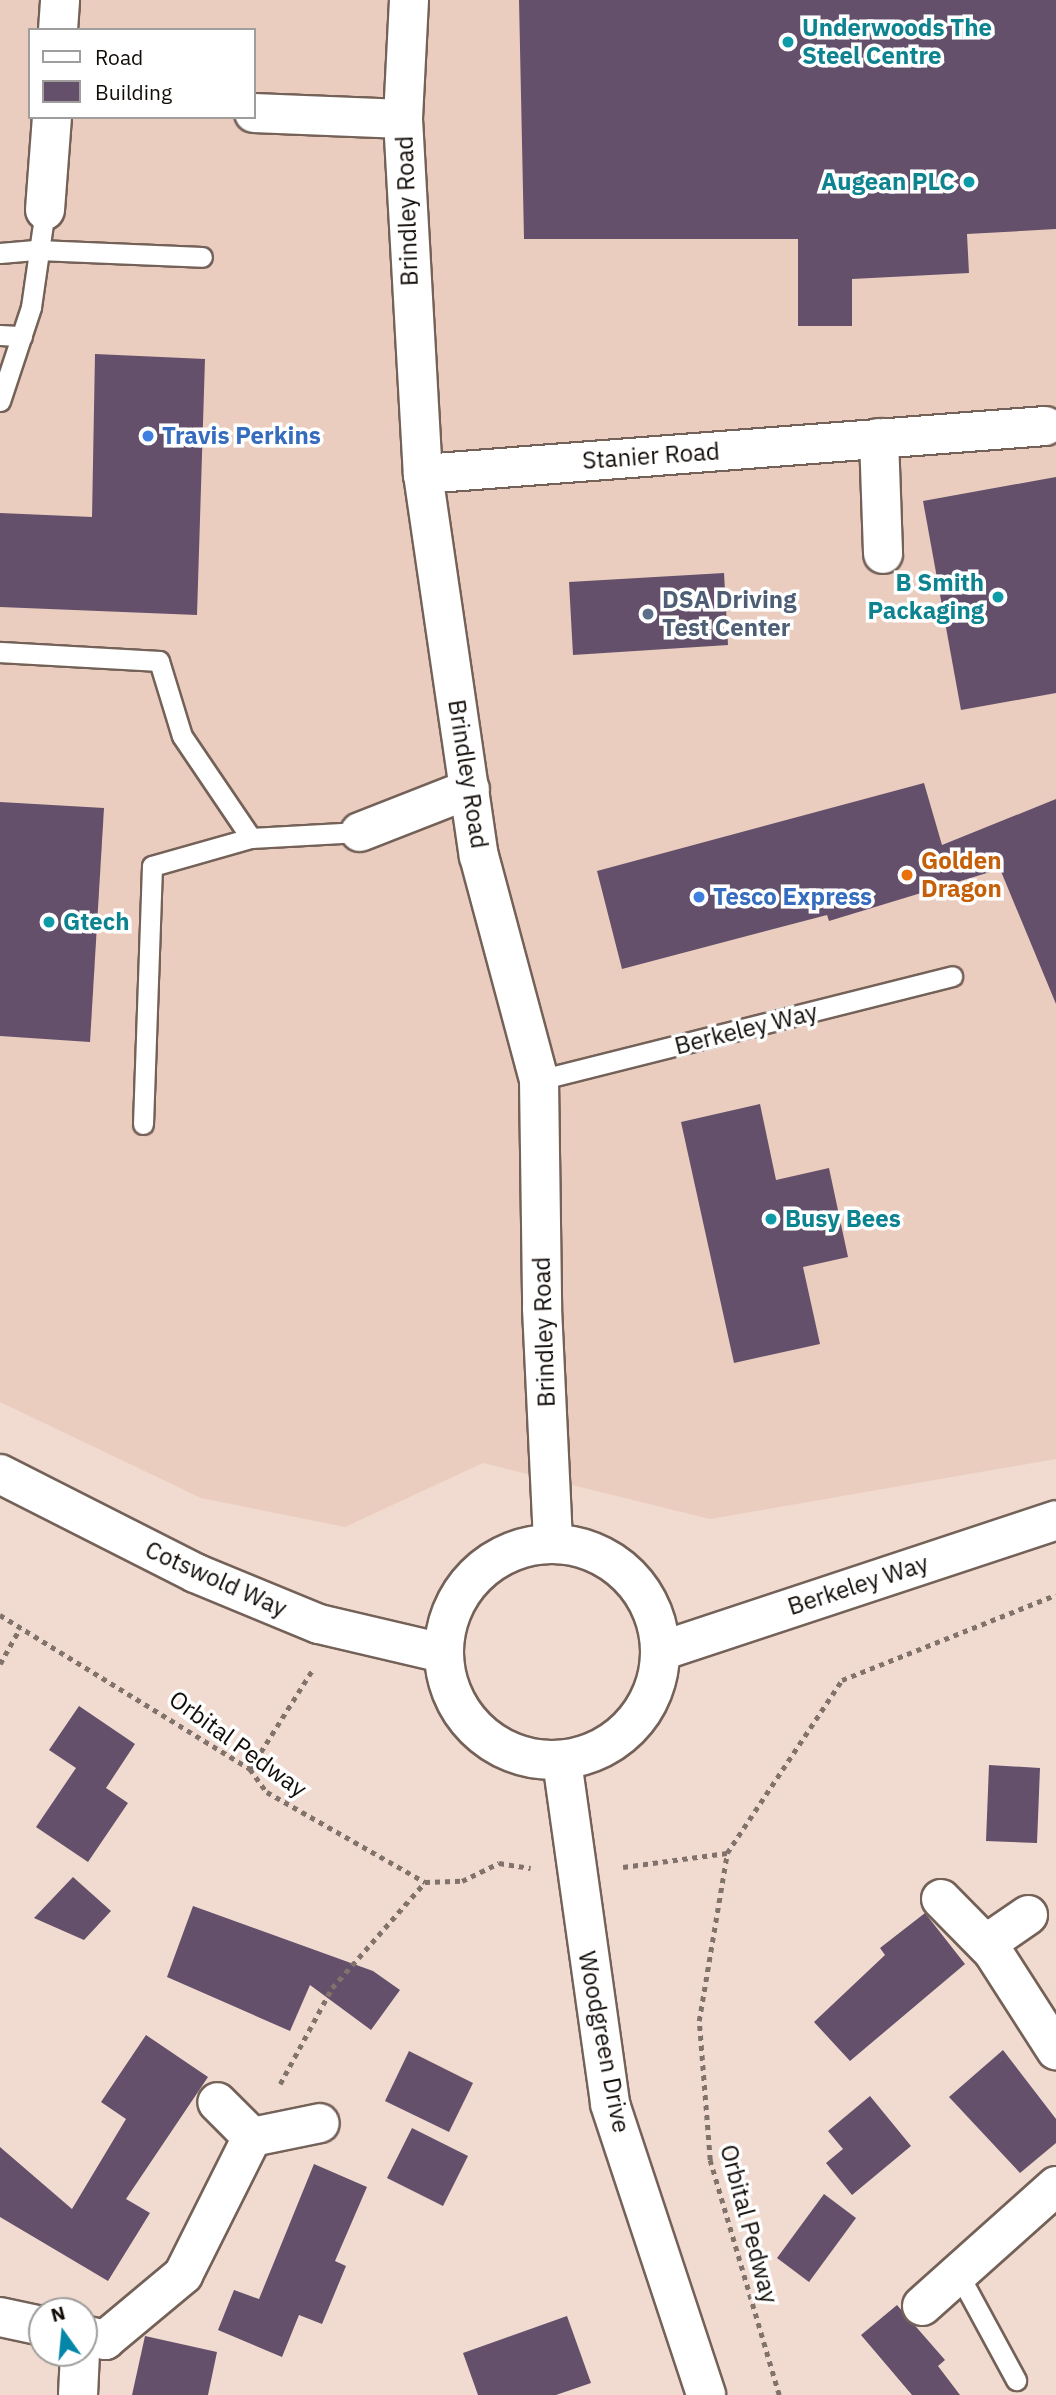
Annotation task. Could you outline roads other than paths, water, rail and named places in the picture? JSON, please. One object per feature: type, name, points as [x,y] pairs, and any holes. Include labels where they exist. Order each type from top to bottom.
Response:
[{"type":"street","points":[[58,28],[60,0]]},
{"type":"street","name":"Brindley Road","points":[[409,0],[403,119],[422,474],[479,856],[539,1080],[553,1544]]},
{"type":"street","points":[[256,113],[403,119]]},
{"type":"street","points":[[45,210],[52,119]]},
{"type":"street","name":"Stanier Road","points":[[422,474],[1050,426]]},
{"type":"street","points":[[878,438],[883,554]]},
{"type":"street","points":[[360,832],[470,789]]},
{"type":"street","name":"Cotswold Way","points":[[0,1474],[195,1573],[338,1629],[443,1653]]},
{"type":"street","name":"Berkeley Way","points":[[661,1651],[1056,1520]]},
{"type":"street","points":[[553,1544],[586,1549],[616,1564],[640,1588],[655,1618],[661,1651],[657,1683],[643,1712],[622,1736],[594,1753],[562,1761],[527,1759],[504,1749],[467,1721],[449,1689],[443,1653],[448,1619],[463,1589],[488,1564],[519,1549],[553,1544]]},
{"type":"street","name":"Woodgreen Drive","points":[[562,1761],[610,2104],[706,2395]]},
{"type":"street","points":[[942,1899],[986,1944],[1056,2050]]},
{"type":"street","points":[[986,1944],[1028,1915]]},
{"type":"street","points":[[217,2102],[252,2137]]},
{"type":"street","points":[[252,2137],[320,2123]]},
{"type":"street","points":[[98,2338],[105,2340],[183,2276],[252,2137]]},
{"type":"street","points":[[922,2306],[1056,2186]]},
{"type":"street","points":[[0,2317],[28,2323]]},
{"type":"street","points":[[78,2395],[79,2367]]},
{"type":"lane","points":[[0,400],[22,336],[45,210]]},
{"type":"lane","points":[[0,253],[38,250],[202,257]]},
{"type":"lane","points":[[0,335],[22,336]]},
{"type":"lane","points":[[0,652],[159,661],[182,736],[251,838]]},
{"type":"lane","points":[[143,1124],[152,866],[251,838],[360,832]]},
{"type":"lane","name":"Berkeley Way","points":[[539,1080],[952,976]]},
{"type":"lane","points":[[958,2273],[1016,2380]]},
{"type":"place","name":"Underwoods The Steel Centre","points":[[788,42]]},
{"type":"place","name":"Augean PLC","points":[[969,182]]},
{"type":"place","name":"Travis Perkins","points":[[148,436]]},
{"type":"place","name":"B Smith Packaging","points":[[998,597]]},
{"type":"place","name":"DSA Driving Test Center","points":[[648,614]]},
{"type":"place","name":"Golden Dragon","points":[[907,875]]},
{"type":"place","name":"Tesco Express","points":[[699,897]]},
{"type":"place","name":"Gtech","points":[[49,922]]},
{"type":"place","name":"Busy Bees","points":[[771,1219]]}]
